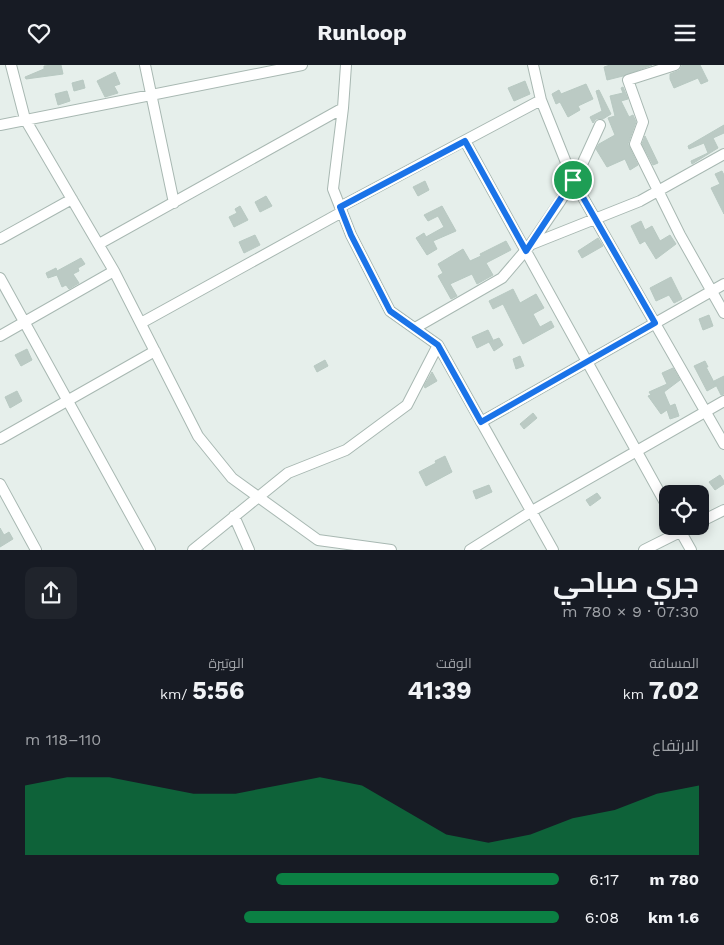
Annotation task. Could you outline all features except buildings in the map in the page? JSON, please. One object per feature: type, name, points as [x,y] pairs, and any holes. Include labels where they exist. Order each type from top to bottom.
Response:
[{"type":"street","points":[[11,65],[26,119],[114,271],[198,436],[232,478],[318,540],[391,550]]},
{"type":"street","points":[[145,65],[174,203]]},
{"type":"street","points":[[0,125],[302,65]]},
{"type":"street","points":[[346,65],[333,189],[351,235],[390,311],[438,345],[554,550]]},
{"type":"street","points":[[533,65],[541,100],[573,180],[724,444]]},
{"type":"street","points":[[674,65],[628,80],[643,122],[634,144],[680,235],[724,313]]},
{"type":"street","points":[[140,323],[541,100]]},
{"type":"street","points":[[99,244],[343,108]]},
{"type":"street","points":[[414,328],[502,277],[528,247],[573,180],[600,125]]},
{"type":"street","points":[[465,141],[528,247],[587,362],[659,492]]},
{"type":"street","points":[[528,247],[594,218],[640,201],[724,154]]},
{"type":"street","points":[[0,239],[72,199]]},
{"type":"street","points":[[0,335],[114,271]]},
{"type":"street","points":[[0,278],[150,550]]},
{"type":"street","points":[[481,422],[724,284]]},
{"type":"street","points":[[193,550],[288,473],[346,450],[407,405],[438,345]]},
{"type":"street","points":[[0,439],[155,351]]},
{"type":"street","points":[[470,550],[532,511],[724,401]]},
{"type":"street","points":[[0,483],[36,550]]},
{"type":"street","points":[[709,518],[724,510]]},
{"type":"street","points":[[234,516],[249,550]]},
{"type":"street","points":[[644,550],[669,535]]},
{"type":"street","points":[[682,535],[691,550]]},
{"type":"route","points":[[465,141],[526,251],[573,180],[655,323],[481,422],[438,345],[390,311],[351,235],[340,207],[465,141]]}]
